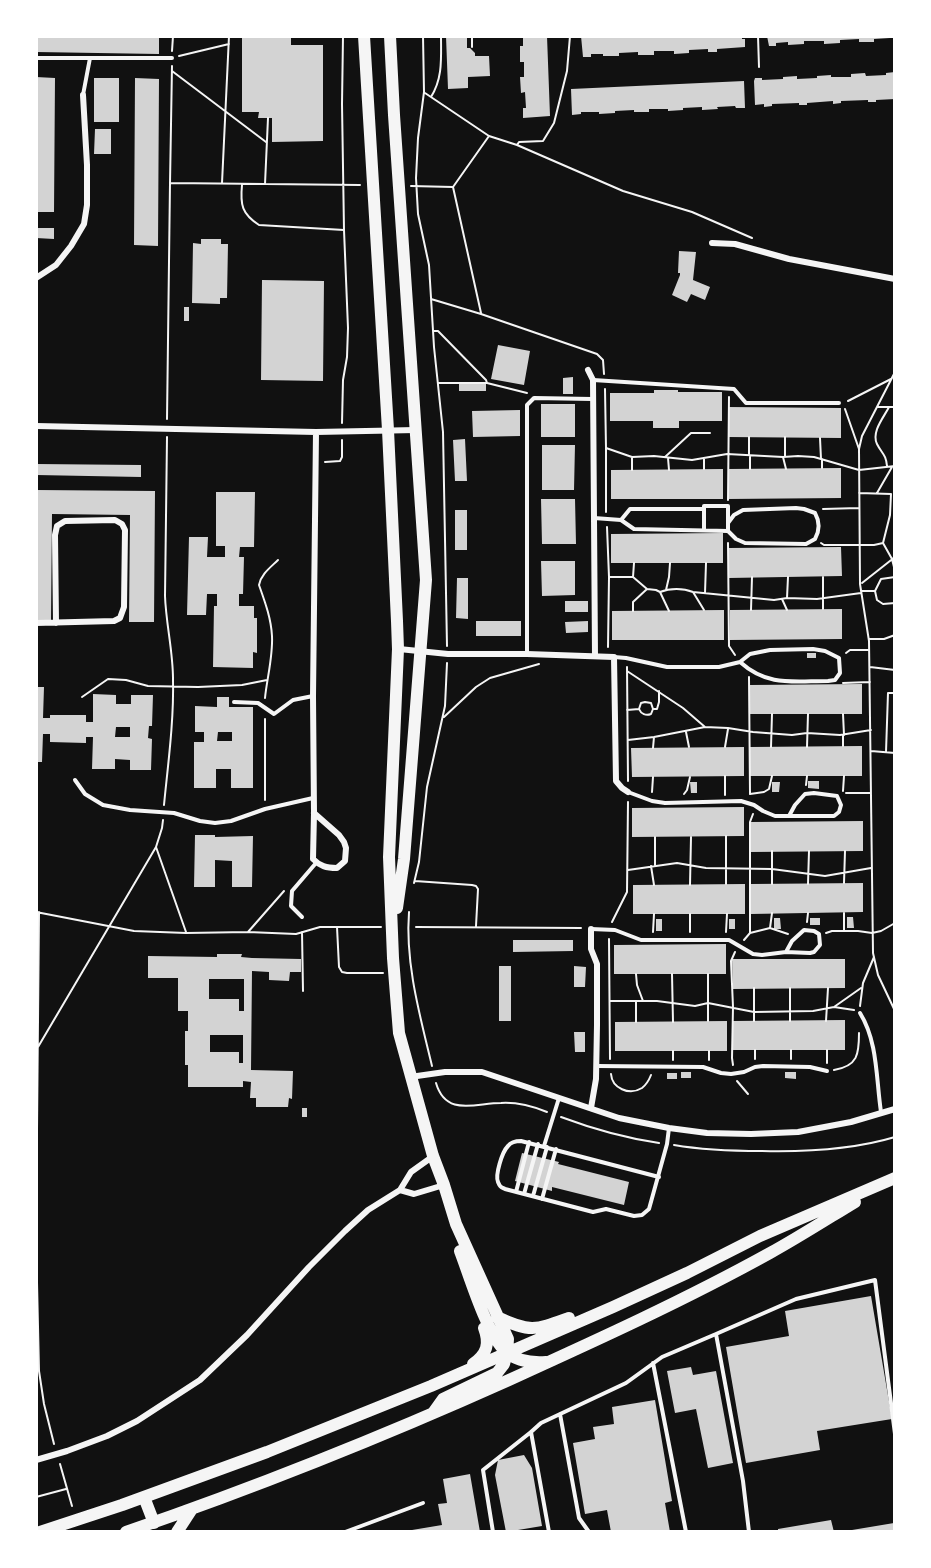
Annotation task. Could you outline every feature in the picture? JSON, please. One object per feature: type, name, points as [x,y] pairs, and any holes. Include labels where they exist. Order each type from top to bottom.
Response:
[{"type":"main road","points":[[364,36],[388,430],[398,649],[389,857],[399,1033],[433,1156],[456,1224],[508,1339],[504,1364],[497,1372],[443,1399],[433,1413]]},
{"type":"main road","points":[[390,36],[426,580],[404,859],[393,936]]},
{"type":"main road","points":[[40,1532],[278,1448],[460,1374],[687,1273],[760,1236],[895,1178],[770,1254],[652,1315],[352,1448],[126,1532]]},
{"type":"main road","points":[[456,1224],[454,1238],[495,1339],[507,1353],[523,1361],[551,1361]]},
{"type":"main road","points":[[460,1374],[483,1355],[486,1346],[487,1336],[478,1311],[480,1302]]},
{"type":"main road","points":[[497,1317],[517,1327],[531,1329],[573,1316],[584,1320]]},
{"type":"main road","points":[[144,1497],[154,1523]]},
{"type":"main road","points":[[177,1532],[192,1509]]},
{"type":"street","points":[[36,278],[56,265],[84,224],[87,205],[87,165],[83,95]]},
{"type":"street","points":[[712,243],[735,244],[789,259],[895,279]]},
{"type":"street","points":[[588,370],[593,380],[595,656]]},
{"type":"street","points":[[36,426],[316,432],[417,430]]},
{"type":"street","points":[[314,813],[339,835],[346,848],[345,861],[337,868],[327,868],[313,859],[316,432]]},
{"type":"street","points":[[36,623],[56,623],[114,621],[120,618],[124,607],[125,530],[122,524],[114,520],[65,521],[57,526],[55,535],[56,623]]},
{"type":"street","points":[[398,649],[448,654],[614,657],[616,781],[628,792]]},
{"type":"street","points":[[591,929],[591,950],[597,964],[597,1066],[596,1088],[591,1108]]},
{"type":"street","points":[[410,1077],[457,1071],[482,1072],[619,1118],[707,1133],[798,1132],[851,1122],[895,1109]]},
{"type":"street","points":[[36,1460],[107,1436],[137,1421],[200,1380],[247,1335],[345,1231],[368,1210],[400,1190],[411,1172],[433,1156]]},
{"type":"street","points":[[400,1190],[414,1194],[444,1185]]},
{"type":"lane","points":[[36,58],[172,58]]},
{"type":"lane","points":[[83,95],[90,58]]},
{"type":"lane","points":[[593,380],[730,388],[734,389],[746,403],[839,403]]},
{"type":"lane","points":[[527,654],[527,405],[534,398],[592,399]]},
{"type":"lane","points":[[704,530],[704,506],[728,506],[728,531]]},
{"type":"lane","points":[[621,520],[630,508],[704,509]]},
{"type":"lane","points":[[593,518],[621,520],[634,529],[728,531],[736,539],[745,543],[806,544],[815,539],[819,521],[815,513],[796,508],[743,510],[734,515],[728,523]]},
{"type":"lane","points":[[614,657],[667,667],[719,667],[740,662],[750,654],[770,650],[813,649],[825,651],[839,658],[840,673],[835,680],[828,681],[775,681],[758,676],[740,662]]},
{"type":"lane","points":[[234,702],[258,703],[273,714],[293,699],[313,696]]},
{"type":"lane","points":[[75,780],[85,794],[103,805],[130,810],[174,813],[215,823],[231,821],[266,809],[314,797]]},
{"type":"lane","points":[[628,792],[652,801],[680,803],[741,801],[775,816],[789,816],[834,816],[839,812],[841,805],[837,796],[806,794],[795,805],[789,816]]},
{"type":"lane","points":[[302,917],[291,906],[292,891],[316,862]]},
{"type":"lane","points":[[591,929],[615,930],[641,940],[726,940],[753,954],[762,955],[814,952],[820,945],[819,934],[804,930],[792,941],[786,952]]},
{"type":"lane","points":[[860,1012],[866,1023],[874,1050],[882,1113]]},
{"type":"lane","points":[[597,1066],[703,1067],[721,1073],[744,1072],[763,1066],[810,1066],[827,1071]]},
{"type":"lane","points":[[533,1196],[559,1098]]},
{"type":"lane","points":[[659,1177],[538,1144],[515,1141],[504,1151],[497,1180],[505,1189],[593,1212],[606,1209],[634,1216],[642,1215],[650,1209],[659,1177],[667,1144],[669,1128]]},
{"type":"lane","points":[[516,1192],[529,1142]]},
{"type":"lane","points":[[524,1194],[538,1144]]},
{"type":"lane","points":[[542,1199],[556,1149]]},
{"type":"lane","points":[[492,1532],[483,1470],[541,1423],[626,1383],[662,1358],[796,1299],[875,1280],[895,1434]]},
{"type":"lane","points":[[717,1334],[743,1481],[749,1532]]},
{"type":"lane","points":[[653,1364],[686,1532]]},
{"type":"lane","points":[[560,1414],[579,1518],[589,1532]]},
{"type":"lane","points":[[531,1432],[549,1532]]},
{"type":"lane","points":[[345,1532],[423,1503]]},
{"type":"path","points":[[168,396],[173,36]]},
{"type":"path","points":[[222,184],[229,36]]},
{"type":"path","points":[[316,462],[340,461],[342,457],[343,380],[348,328],[344,230],[343,36]]},
{"type":"path","points":[[423,36],[424,92],[416,178],[418,214],[429,265],[431,298],[597,354],[603,360],[604,380]]},
{"type":"path","points":[[431,97],[442,66],[441,36]]},
{"type":"path","points":[[472,36],[472,46]]},
{"type":"path","points":[[517,145],[519,142],[543,141],[554,123],[567,71],[570,36]]},
{"type":"path","points":[[758,36],[759,67]]},
{"type":"path","points":[[172,58],[229,44]]},
{"type":"path","points":[[172,71],[266,142]]},
{"type":"path","points":[[424,92],[489,136],[517,145],[623,191],[692,212],[754,239]]},
{"type":"path","points":[[266,184],[268,118]]},
{"type":"path","points":[[481,314],[453,187],[489,136]]},
{"type":"path","points":[[170,183],[317,185]]},
{"type":"path","points":[[242,185],[243,210],[259,225],[344,230]]},
{"type":"path","points":[[433,331],[438,331],[461,352],[487,383]]},
{"type":"path","points":[[895,372],[862,436],[859,449],[860,584],[869,639],[870,667],[873,953],[878,975],[895,1011]]},
{"type":"path","points":[[859,449],[843,403],[891,379]]},
{"type":"path","points":[[438,383],[487,383],[528,393],[534,398]]},
{"type":"path","points":[[728,506],[727,454],[730,388]]},
{"type":"path","points":[[877,407],[895,407]]},
{"type":"path","points":[[887,466],[886,457],[875,438],[876,430],[889,407]]},
{"type":"path","points":[[667,457],[691,433],[710,433]]},
{"type":"path","points":[[749,437],[750,469]]},
{"type":"path","points":[[785,437],[786,469]]},
{"type":"path","points":[[820,438],[822,468]]},
{"type":"path","points":[[606,448],[632,457],[692,460],[727,454],[798,456],[821,459],[859,470],[893,466],[877,494]]},
{"type":"path","points":[[38,1047],[156,847],[162,828],[173,714],[173,686],[165,596],[166,456]]},
{"type":"path","points":[[632,457],[632,470]]},
{"type":"path","points":[[667,457],[669,470]]},
{"type":"path","points":[[704,458],[704,470]]},
{"type":"path","points":[[859,493],[891,494],[890,515],[883,543],[893,558],[895,571]]},
{"type":"path","points":[[815,513],[821,509],[859,508]]},
{"type":"path","points":[[728,531],[729,646],[740,662]]},
{"type":"path","points":[[815,539],[824,545],[883,543]]},
{"type":"path","points":[[860,584],[893,558]]},
{"type":"path","points":[[266,809],[264,707],[272,638],[269,617],[259,585],[265,573],[278,560]]},
{"type":"path","points":[[633,577],[634,563]]},
{"type":"path","points":[[666,590],[670,563]]},
{"type":"path","points":[[705,593],[706,563]]},
{"type":"path","points":[[609,577],[633,577],[647,589],[660,592],[687,590],[752,599],[823,598],[875,591]]},
{"type":"path","points":[[751,610],[752,577]]},
{"type":"path","points":[[787,597],[788,577]]},
{"type":"path","points":[[823,577],[823,609]]},
{"type":"path","points":[[895,577],[881,579],[875,591],[880,603],[895,603]]},
{"type":"path","points":[[633,611],[633,602],[647,589]]},
{"type":"path","points":[[660,592],[669,611]]},
{"type":"path","points":[[693,592],[704,610]]},
{"type":"path","points":[[782,599],[787,610]]},
{"type":"path","points":[[869,639],[884,639],[895,635]]},
{"type":"path","points":[[839,658],[850,650],[869,650]]},
{"type":"path","points":[[626,658],[627,892],[609,929],[611,1079],[625,1091],[633,1091],[642,1088],[652,1074],[653,1067]]},
{"type":"path","points":[[442,719],[476,687],[490,678],[543,662]]},
{"type":"path","points":[[870,667],[895,670]]},
{"type":"path","points":[[627,670],[683,708],[705,727]]},
{"type":"path","points":[[750,671],[750,794],[769,789],[772,776]]},
{"type":"path","points":[[82,697],[108,679],[126,680],[148,686],[242,685],[267,680]]},
{"type":"path","points":[[835,680],[839,683],[870,682]]},
{"type":"path","points":[[639,709],[645,715],[657,709],[659,691]]},
{"type":"path","points":[[886,752],[888,693],[895,693]]},
{"type":"path","points":[[639,709],[641,703],[645,702],[651,704],[653,709]]},
{"type":"path","points":[[627,710],[639,709]]},
{"type":"path","points":[[771,747],[772,714]]},
{"type":"path","points":[[807,747],[808,714]]},
{"type":"path","points":[[843,714],[843,747]]},
{"type":"path","points":[[627,740],[686,732],[705,727],[792,735],[807,733],[843,735],[871,730]]},
{"type":"path","points":[[725,747],[728,728]]},
{"type":"path","points":[[686,732],[689,747]]},
{"type":"path","points":[[653,748],[654,737]]},
{"type":"path","points":[[871,751],[895,753]]},
{"type":"path","points":[[725,776],[726,802]]},
{"type":"path","points":[[843,776],[843,794],[870,793]]},
{"type":"path","points":[[652,801],[653,777]]},
{"type":"path","points":[[680,803],[680,799],[687,790],[690,777]]},
{"type":"path","points":[[750,933],[750,822],[754,805]]},
{"type":"path","points":[[726,836],[726,884]]},
{"type":"path","points":[[654,885],[655,837]]},
{"type":"path","points":[[690,885],[691,837]]},
{"type":"path","points":[[156,847],[186,933]]},
{"type":"path","points":[[772,851],[772,884]]},
{"type":"path","points":[[808,884],[809,851]]},
{"type":"path","points":[[844,883],[845,851]]},
{"type":"path","points":[[627,870],[677,863],[691,866],[772,869],[825,876],[871,868]]},
{"type":"path","points":[[413,887],[415,881],[476,886],[478,889],[476,928]]},
{"type":"path","points":[[248,932],[284,891]]},
{"type":"path","points":[[410,904],[408,934],[411,969],[434,1073],[440,1092],[455,1105],[465,1107],[500,1102],[514,1103],[612,1134],[692,1149],[787,1151],[840,1148],[895,1137]]},
{"type":"path","points":[[54,1444],[39,1371],[36,1238],[38,912],[134,931],[296,934],[320,927],[381,927]]},
{"type":"path","points":[[770,928],[772,913]]},
{"type":"path","points":[[844,913],[844,931]]},
{"type":"path","points":[[653,940],[654,914]]},
{"type":"path","points":[[690,914],[690,940]]},
{"type":"path","points":[[726,940],[727,914]]},
{"type":"path","points":[[819,934],[832,931],[872,933],[882,931],[895,923]]},
{"type":"path","points":[[337,927],[339,967],[342,972],[383,973]]},
{"type":"path","points":[[416,927],[591,929]]},
{"type":"path","points":[[748,1094],[735,1080],[732,1058],[731,961],[739,945],[750,933],[770,928],[797,937]]},
{"type":"path","points":[[302,932],[303,991]]},
{"type":"path","points":[[636,974],[643,1001]]},
{"type":"path","points":[[672,974],[673,1022]]},
{"type":"path","points":[[708,974],[708,1022]]},
{"type":"path","points":[[834,1007],[862,987]]},
{"type":"path","points":[[754,988],[754,1021]]},
{"type":"path","points":[[790,988],[790,1021]]},
{"type":"path","points":[[826,1020],[828,988]]},
{"type":"path","points":[[610,1001],[657,1001],[695,1006],[708,1004],[754,1012],[813,1011],[834,1007],[860,1012]]},
{"type":"path","points":[[636,1001],[636,1022]]},
{"type":"path","points":[[827,1050],[827,1071]]},
{"type":"path","points":[[60,1464],[72,1506]]},
{"type":"path","points":[[36,1497],[66,1489]]},
{"type":"building","points":[[36,36],[159,36],[159,54],[36,52]]},
{"type":"building","points":[[242,36],[291,36],[291,45],[323,45],[323,141],[272,142],[272,118],[258,118],[259,112],[242,112]]},
{"type":"building","points":[[446,36],[467,36],[467,48],[475,53],[475,56],[489,56],[490,76],[468,77],[468,88],[448,89]]},
{"type":"building","points":[[523,36],[547,36],[550,116],[523,118],[523,108],[526,108],[525,92],[521,93],[520,77],[524,77],[524,62],[520,62],[520,46],[523,46]]},
{"type":"building","points":[[581,36],[742,36],[742,39],[745,39],[745,47],[717,49],[717,52],[708,52],[708,49],[674,54],[674,51],[654,51],[654,55],[638,55],[638,52],[619,53],[619,56],[591,54],[591,57],[583,57]]},
{"type":"building","points":[[767,36],[890,36],[890,38],[874,39],[874,42],[859,42],[859,39],[824,44],[824,41],[804,41],[804,44],[788,45],[788,42],[769,46]]},
{"type":"building","points":[[895,72],[895,99],[876,100],[876,102],[841,101],[841,103],[833,104],[833,101],[807,103],[807,105],[772,104],[772,106],[764,107],[764,104],[755,105],[755,78],[783,79],[783,77],[797,76],[797,79],[831,75],[831,77],[851,77],[851,74],[865,73],[866,76]]},
{"type":"building","points":[[36,77],[55,78],[54,212],[36,212]]},
{"type":"building","points":[[94,78],[119,78],[119,122],[94,122]]},
{"type":"building","points":[[135,78],[159,79],[158,246],[134,245]]},
{"type":"building","points":[[744,81],[745,108],[735,106],[702,110],[702,107],[668,111],[668,109],[649,109],[649,112],[634,112],[634,110],[599,114],[599,112],[581,112],[581,114],[572,115],[571,89]]},
{"type":"building","points":[[95,129],[111,129],[111,154],[94,154]]},
{"type":"building","points":[[36,228],[54,228],[54,239],[36,238]]},
{"type":"building","points":[[201,239],[221,239],[221,244],[228,244],[227,298],[220,298],[220,304],[192,303],[193,243],[201,244]]},
{"type":"building","points":[[679,251],[696,252],[693,280],[710,287],[705,300],[691,294],[687,302],[672,295],[680,275],[678,273]]},
{"type":"building","points":[[262,280],[324,281],[323,381],[261,380]]},
{"type":"building","points":[[184,307],[189,307],[189,321],[184,321]]},
{"type":"building","points":[[498,345],[530,351],[524,385],[491,379]]},
{"type":"building","points":[[573,377],[573,394],[563,394],[563,378]]},
{"type":"building","points":[[459,384],[486,384],[486,391],[459,391]]},
{"type":"building","points":[[654,390],[722,392],[722,421],[679,421],[679,428],[653,428],[653,421],[610,421],[610,393],[654,393]]},
{"type":"building","points":[[541,404],[575,404],[575,437],[541,437]]},
{"type":"building","points":[[728,407],[841,408],[841,438],[728,437]]},
{"type":"building","points":[[520,410],[520,436],[473,437],[472,411]]},
{"type":"building","points":[[465,439],[467,481],[455,481],[453,440]]},
{"type":"building","points":[[542,445],[575,445],[574,490],[542,490]]},
{"type":"building","points":[[36,464],[141,465],[141,477],[36,475]]},
{"type":"building","points":[[841,468],[841,498],[728,499],[728,469]]},
{"type":"building","points":[[723,469],[723,499],[611,499],[611,470]]},
{"type":"building","points":[[36,490],[155,491],[154,622],[129,622],[130,515],[52,514],[51,621],[36,621]]},
{"type":"building","points":[[216,492],[255,492],[254,547],[240,547],[239,557],[244,557],[243,594],[239,594],[239,606],[254,606],[254,618],[257,618],[257,653],[253,652],[253,668],[213,667],[214,606],[217,606],[217,594],[207,594],[206,615],[187,615],[189,537],[208,537],[207,557],[225,557],[225,546],[216,546]]},
{"type":"building","points":[[541,499],[575,499],[576,544],[542,544]]},
{"type":"building","points":[[455,510],[467,510],[467,550],[455,550]]},
{"type":"building","points":[[723,533],[723,563],[611,563],[611,534]]},
{"type":"building","points":[[841,547],[842,576],[729,578],[729,548]]},
{"type":"building","points":[[541,561],[575,561],[575,595],[542,596]]},
{"type":"building","points":[[457,578],[468,578],[468,619],[456,618]]},
{"type":"building","points":[[565,601],[588,601],[588,612],[565,612]]},
{"type":"building","points":[[842,609],[842,639],[730,640],[730,610]]},
{"type":"building","points":[[724,610],[724,640],[612,640],[612,611]]},
{"type":"building","points":[[476,621],[521,621],[521,636],[476,636]]},
{"type":"building","points":[[588,621],[588,632],[566,633],[565,622]]},
{"type":"building","points":[[807,653],[816,653],[816,658],[807,658]]},
{"type":"building","points":[[862,684],[862,714],[750,714],[750,685]]},
{"type":"building","points":[[36,687],[44,687],[43,718],[50,718],[50,715],[86,715],[86,722],[93,722],[93,694],[116,695],[116,704],[131,704],[131,695],[153,695],[152,726],[149,726],[148,738],[152,739],[151,770],[130,770],[130,760],[115,759],[115,769],[92,769],[93,737],[86,737],[86,743],[50,742],[50,734],[43,734],[42,762],[36,762]],"holes":[[[116,727],[130,727],[130,737],[115,737]]]},
{"type":"building","points":[[217,697],[229,697],[229,707],[253,707],[253,788],[231,788],[231,769],[216,769],[216,788],[194,788],[194,742],[204,742],[204,732],[195,732],[195,706],[217,707]],"holes":[[[218,732],[232,732],[232,741],[217,741]]]},
{"type":"building","points":[[862,746],[862,776],[750,776],[750,747]]},
{"type":"building","points":[[744,747],[744,776],[632,777],[631,748]]},
{"type":"building","points":[[808,781],[819,781],[819,789],[808,788]]},
{"type":"building","points":[[690,782],[697,782],[697,793],[691,793]]},
{"type":"building","points":[[772,782],[780,782],[779,792],[772,792]]},
{"type":"building","points":[[744,807],[744,836],[632,837],[632,808]]},
{"type":"building","points":[[863,821],[863,851],[751,852],[751,822]]},
{"type":"building","points":[[195,835],[253,836],[252,887],[232,887],[232,861],[215,860],[215,887],[194,887]]},
{"type":"building","points":[[863,883],[863,912],[751,914],[751,884]]},
{"type":"building","points":[[745,884],[745,914],[633,914],[633,885]]},
{"type":"building","points":[[847,917],[853,917],[854,928],[847,928]]},
{"type":"building","points":[[774,918],[780,918],[781,929],[774,929]]},
{"type":"building","points":[[810,918],[820,918],[820,925],[810,925]]},
{"type":"building","points":[[656,919],[662,919],[662,931],[656,931]]},
{"type":"building","points":[[729,919],[735,919],[735,929],[729,929]]},
{"type":"building","points":[[513,940],[573,940],[573,951],[513,952]]},
{"type":"building","points":[[726,944],[726,974],[614,974],[614,945]]},
{"type":"building","points":[[217,954],[242,954],[241,957],[301,959],[301,972],[290,972],[289,981],[269,980],[269,972],[252,971],[251,1070],[293,1071],[292,1099],[289,1098],[288,1107],[256,1107],[256,1098],[250,1098],[251,1082],[243,1081],[243,1087],[188,1087],[188,1065],[185,1065],[185,1031],[188,1031],[188,1011],[178,1011],[178,978],[148,978],[148,956],[217,957]],"holes":[[[209,979],[244,979],[244,1011],[239,1011],[239,999],[209,999]],[[210,1035],[243,1035],[243,1063],[239,1063],[239,1052],[210,1052]]]},
{"type":"building","points":[[732,959],[845,959],[845,988],[733,989]]},
{"type":"building","points":[[499,966],[511,966],[511,1021],[499,1021]]},
{"type":"building","points":[[574,966],[586,967],[585,987],[574,987]]},
{"type":"building","points":[[845,1020],[845,1050],[733,1050],[733,1021]]},
{"type":"building","points":[[727,1021],[727,1051],[615,1051],[615,1022]]},
{"type":"building","points":[[574,1032],[585,1032],[585,1052],[575,1052]]},
{"type":"building","points":[[681,1072],[691,1072],[691,1078],[681,1078]]},
{"type":"building","points":[[785,1072],[796,1072],[796,1079],[785,1078]]},
{"type":"building","points":[[667,1073],[677,1073],[677,1079],[667,1079]]},
{"type":"building","points":[[302,1108],[307,1108],[307,1117],[302,1117]]},
{"type":"building","points":[[522,1153],[629,1182],[624,1205],[552,1187],[552,1191],[515,1181]]},
{"type":"building","points":[[871,1296],[892,1419],[817,1431],[820,1450],[746,1463],[726,1347],[789,1336],[785,1311]]},
{"type":"building","points":[[691,1367],[693,1375],[716,1371],[733,1463],[708,1468],[696,1409],[675,1413],[667,1371]]},
{"type":"building","points":[[655,1400],[672,1501],[665,1503],[670,1532],[611,1532],[607,1510],[585,1514],[573,1443],[595,1439],[593,1427],[614,1424],[612,1407]]},
{"type":"building","points":[[524,1455],[532,1468],[542,1526],[506,1532],[495,1475],[498,1460]]},
{"type":"building","points":[[470,1474],[480,1532],[406,1532],[442,1525],[438,1504],[447,1503],[443,1479]]},
{"type":"building","points":[[831,1520],[834,1532],[778,1532],[778,1529]]},
{"type":"building","points":[[894,1523],[895,1532],[846,1532],[846,1531]]}]
